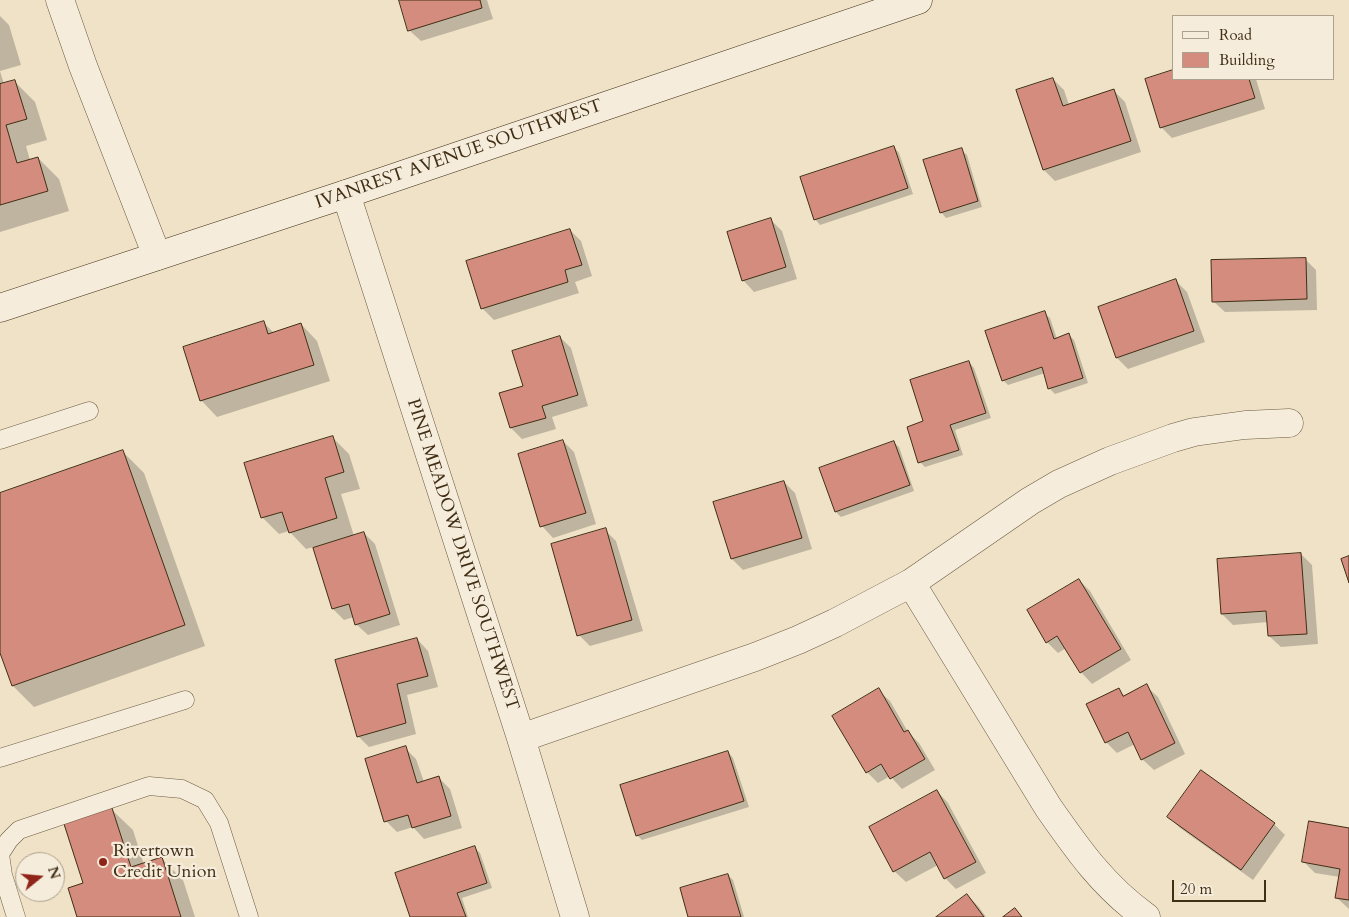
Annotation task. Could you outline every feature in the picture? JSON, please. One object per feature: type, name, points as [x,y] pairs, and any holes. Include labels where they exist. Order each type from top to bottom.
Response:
[{"type":"street","points":[[60,0],[83,66],[157,256]]},
{"type":"street","name":"IVANREST AVENUE SOUTHWEST","points":[[0,308],[346,194],[918,0]]},
{"type":"street","name":"PINE MEADOW DRIVE SOUTHWEST","points":[[346,194],[520,738],[575,917]]},
{"type":"street","points":[[520,738],[755,657],[835,623],[911,583],[1030,501],[1059,484],[1110,461],[1172,438],[1194,432],[1245,425],[1289,423]]},
{"type":"street","points":[[911,583],[1048,807],[1095,871],[1119,895],[1146,917]]},
{"type":"lane","points":[[0,440],[89,411]]},
{"type":"lane","points":[[0,758],[185,700]]},
{"type":"lane","points":[[16,917],[2,876],[0,854],[9,840],[19,830],[149,786],[182,789],[205,800],[219,824],[249,917]]},
{"type":"building","points":[[399,0],[480,0],[482,8],[408,31]]},
{"type":"building","points":[[1172,70],[1172,80],[1249,80],[1255,98],[1160,128],[1145,79]]},
{"type":"building","points":[[1053,78],[1063,106],[1114,89],[1131,141],[1043,170],[1016,90]]},
{"type":"building","points":[[15,80],[27,119],[6,125],[17,163],[38,157],[48,191],[0,205],[0,84]]},
{"type":"building","points":[[894,146],[908,188],[814,220],[800,177]]},
{"type":"building","points":[[962,148],[978,201],[940,213],[923,160]]},
{"type":"building","points":[[771,218],[786,267],[742,281],[727,232]]},
{"type":"building","points":[[570,229],[582,265],[565,270],[568,282],[481,309],[466,261]]},
{"type":"building","points":[[1306,258],[1307,299],[1212,302],[1211,260]]},
{"type":"building","points":[[1176,279],[1194,331],[1116,358],[1098,307]]},
{"type":"building","points":[[1045,311],[1054,339],[1069,333],[1083,378],[1048,389],[1042,367],[1002,381],[985,331]]},
{"type":"building","points":[[264,321],[268,334],[301,323],[314,365],[200,401],[183,347]]},
{"type":"building","points":[[560,336],[578,395],[542,406],[546,418],[510,428],[499,393],[523,386],[512,351]]},
{"type":"building","points":[[969,361],[986,413],[950,425],[959,450],[918,463],[907,427],[923,421],[910,380]]},
{"type":"building","points":[[333,436],[344,472],[325,478],[337,518],[289,533],[282,512],[261,518],[244,463]]},
{"type":"building","points":[[563,440],[586,513],[540,527],[518,454]]},
{"type":"building","points":[[894,441],[910,485],[835,512],[819,468]]},
{"type":"building","points":[[123,450],[185,625],[12,686],[0,653],[0,493]]},
{"type":"building","points":[[784,481],[802,538],[731,559],[713,502]]},
{"type":"building","points":[[606,528],[632,620],[577,636],[551,544]]},
{"type":"building","points":[[364,532],[390,614],[355,625],[349,604],[332,609],[313,548]]},
{"type":"building","points":[[1301,553],[1307,634],[1268,636],[1266,611],[1221,614],[1217,559]]},
{"type":"building","points":[[1349,556],[1349,583],[1341,559]]},
{"type":"building","points":[[1079,579],[1121,649],[1080,673],[1057,636],[1046,643],[1027,610]]},
{"type":"building","points":[[417,638],[428,676],[397,684],[406,723],[357,737],[335,660]]},
{"type":"building","points":[[1147,684],[1175,743],[1141,760],[1128,732],[1105,743],[1086,704],[1119,688],[1123,696]]},
{"type":"building","points":[[879,688],[904,732],[908,730],[925,759],[890,779],[881,764],[866,773],[832,716]]},
{"type":"building","points":[[406,746],[417,783],[439,776],[451,816],[412,828],[408,815],[384,822],[365,759]]},
{"type":"building","points":[[728,751],[744,801],[636,836],[620,785]]},
{"type":"building","points":[[1201,770],[1275,823],[1241,870],[1167,817]]},
{"type":"building","points":[[937,790],[976,862],[944,879],[930,852],[893,872],[869,827]]},
{"type":"building","name":"Rivertown Credit Union","points":[[112,808],[131,867],[162,857],[181,917],[77,917],[68,888],[83,883],[64,824]]},
{"type":"building","points":[[1309,821],[1349,828],[1349,900],[1335,898],[1340,869],[1302,862]]},
{"type":"building","points":[[475,846],[487,883],[457,893],[466,917],[410,917],[395,873]]},
{"type":"building","points":[[728,874],[741,917],[688,917],[680,888]]},
{"type":"building","points":[[967,894],[984,917],[936,917]]},
{"type":"building","points":[[1015,908],[1022,917],[1003,917]]},
{"type":"place","name":"Rivertown Credit Union","points":[[103,862]]}]
